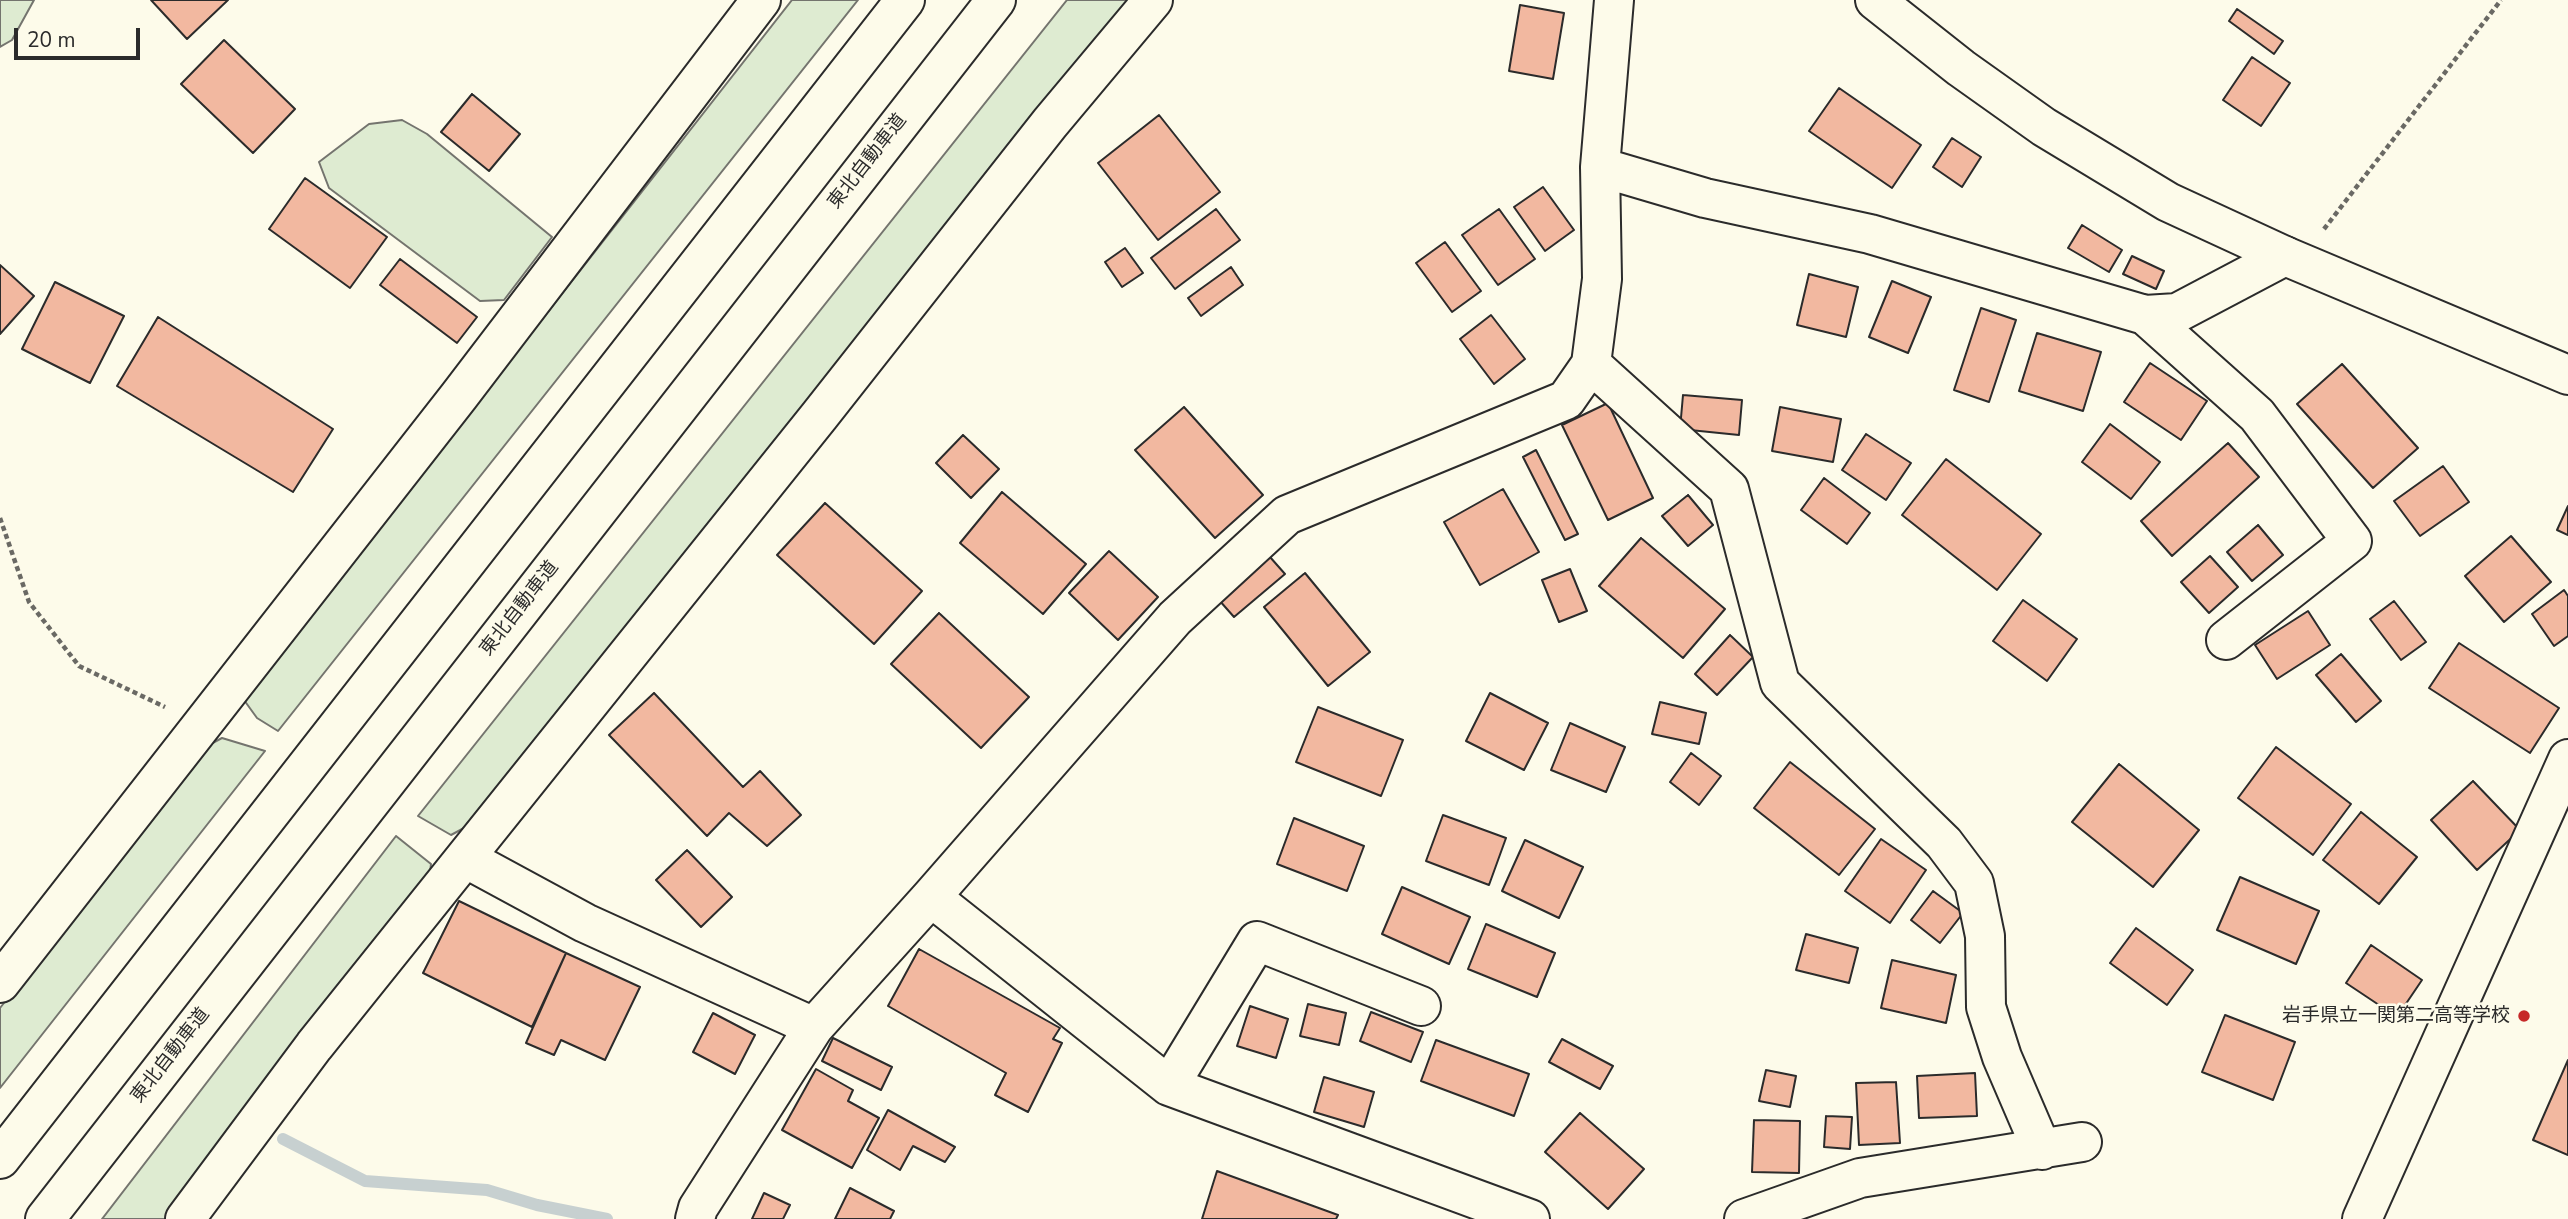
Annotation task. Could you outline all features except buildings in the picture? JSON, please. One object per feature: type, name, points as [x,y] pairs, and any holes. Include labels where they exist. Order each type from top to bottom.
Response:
[{"type":"main road","points":[[0,983],[467,385],[761,0]]},
{"type":"main road","points":[[0,1159],[905,0]]},
{"type":"main road","name":"東北自動車道","points":[[45,1219],[996,0]]},
{"type":"main road","points":[[185,1219],[314,1046],[1050,123],[1153,0]]},
{"type":"main road","points":[[695,1219],[698,1208],[814,1027],[932,897],[1175,618],[1287,514],[1566,400],[1591,364],[1602,279],[1600,167],[1614,0]]},
{"type":"main road","points":[[1875,0],[1961,68],[2044,127],[2168,202],[2292,258],[2568,375]]},
{"type":"main road","points":[[1600,167],[1705,198],[1870,234],[2145,316],[2178,313],[2292,258]]},
{"type":"main road","points":[[2145,316],[2257,415],[2352,541],[2226,640]]},
{"type":"main road","points":[[1591,364],[1729,489],[1780,683],[1944,843],[1974,883],[1985,936],[1986,1007],[2002,1057],[2042,1150]]},
{"type":"main road","points":[[2362,1219],[2568,759]]},
{"type":"main road","points":[[465,858],[585,923],[814,1027]]},
{"type":"main road","points":[[932,897],[1169,1086],[1530,1219]]},
{"type":"main road","points":[[1169,1086],[1257,941],[1421,1006]]},
{"type":"main road","points":[[1744,1219],[1860,1178],[2082,1142]]},
{"type":"path","points":[[2292,258],[2501,0]]},
{"type":"path","points":[[0,518],[29,601],[79,666],[200,725]]},
{"type":"green space","points":[[0,0],[34,0],[12,40],[0,47]]},
{"type":"green space","points":[[792,0],[858,0],[278,731],[257,718],[244,700]]},
{"type":"green space","points":[[1067,0],[1136,0],[464,828],[451,835],[418,816]]},
{"type":"green space","points":[[402,120],[427,134],[552,237],[504,300],[480,301],[329,188],[319,162],[369,124]]},
{"type":"green space","points":[[222,738],[265,751],[0,1088],[0,1008],[207,746]]},
{"type":"green space","points":[[396,836],[431,864],[429,880],[168,1219],[102,1219]]},
{"type":"waterway","points":[[283,1139],[365,1181],[487,1190],[537,1205],[607,1219]]},
{"type":"place","name":"岩手県立一関第二高等学校","points":[[2524,1016]]}]
